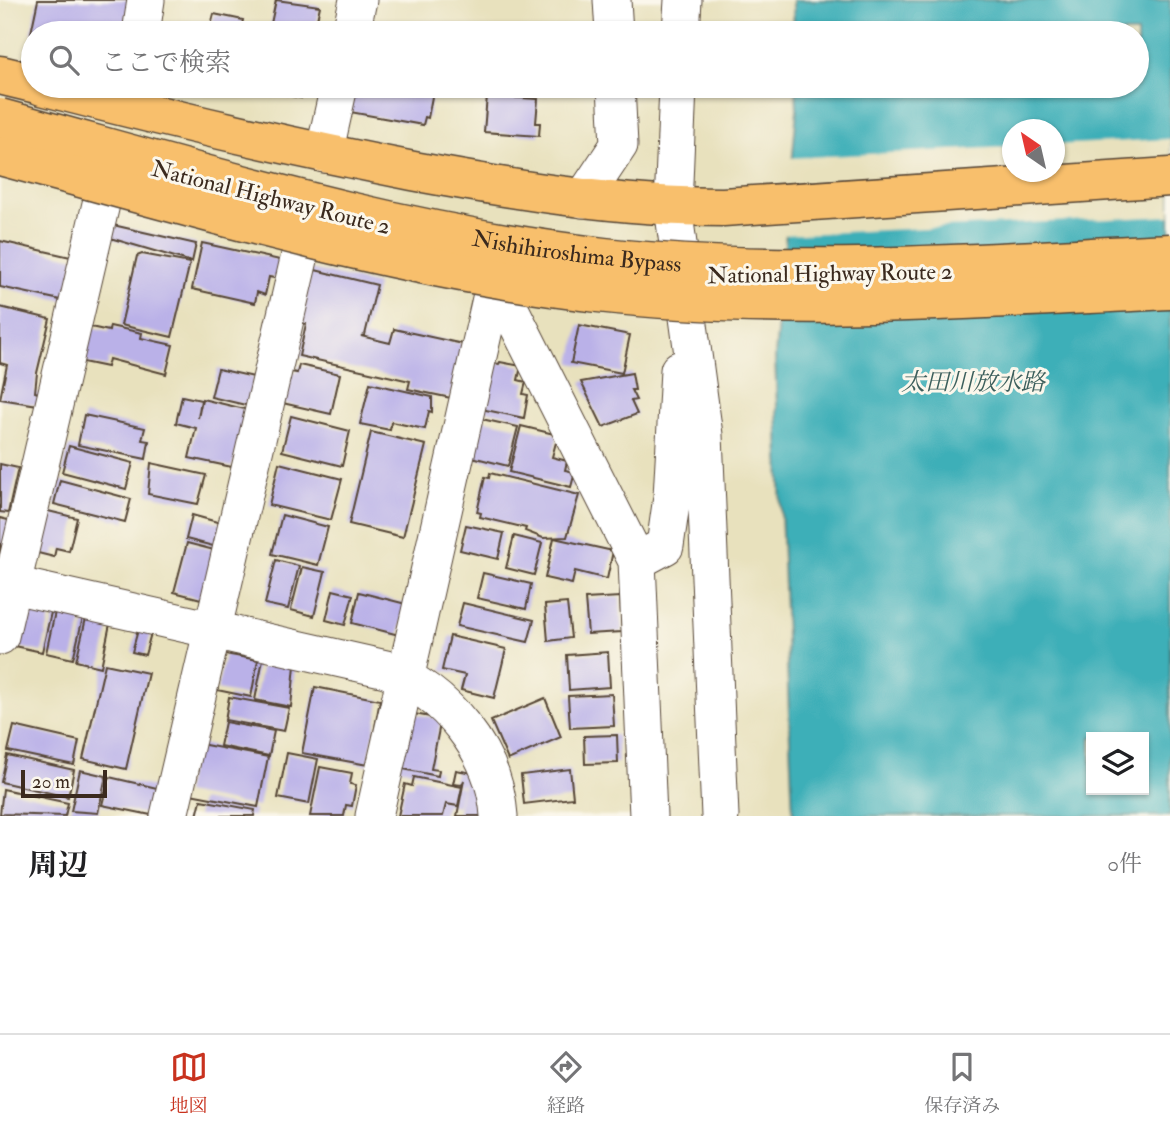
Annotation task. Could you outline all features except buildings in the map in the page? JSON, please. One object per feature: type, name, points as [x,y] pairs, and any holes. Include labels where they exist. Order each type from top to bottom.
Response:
[{"type":"highway","points":[[0,75],[21,80]]},
{"type":"highway","points":[[132,98],[324,154],[583,199],[673,207],[723,207],[1170,177]]},
{"type":"highway","name":"Nishihiroshima Bypass","points":[[0,118],[421,228],[607,257],[715,266],[845,268],[1170,253]]},
{"type":"highway","name":"National Highway Route 2","points":[[0,149],[113,156],[311,208],[501,250],[624,269],[732,277],[1170,261]]},
{"type":"highway","name":"Nishihiroshima Bypass","points":[[0,156],[411,262],[499,279],[601,293],[717,301],[851,304],[1170,290]]},
{"type":"street","points":[[143,21],[146,0]]},
{"type":"street","points":[[354,21],[358,0]]},
{"type":"street","points":[[612,0],[613,21]]},
{"type":"street","points":[[682,21],[683,0]]},
{"type":"street","points":[[324,154],[336,98]]},
{"type":"street","points":[[583,199],[619,145],[617,98]]},
{"type":"street","points":[[678,98],[673,207],[704,435],[720,816]]},
{"type":"street","points":[[0,636],[6,583],[113,156]]},
{"type":"street","points":[[169,816],[210,629],[311,208]]},
{"type":"street","points":[[501,250],[504,297],[637,561],[648,816]]},
{"type":"street","points":[[374,816],[501,250]]},
{"type":"street","points":[[637,561],[665,546],[672,497],[677,381],[688,321]]},
{"type":"street","points":[[6,583],[386,669],[405,676],[455,717],[477,745],[492,774],[499,816]]},
{"type":"water","name":"太田川放水路","points":[[793,0],[1170,0],[1170,816],[793,816],[775,356],[797,98],[1149,98],[1149,21],[794,21]]},
{"type":"pier","points":[[1170,139],[1170,216],[782,235],[789,158],[1002,147],[1002,182],[1065,182],[1065,144]]}]
